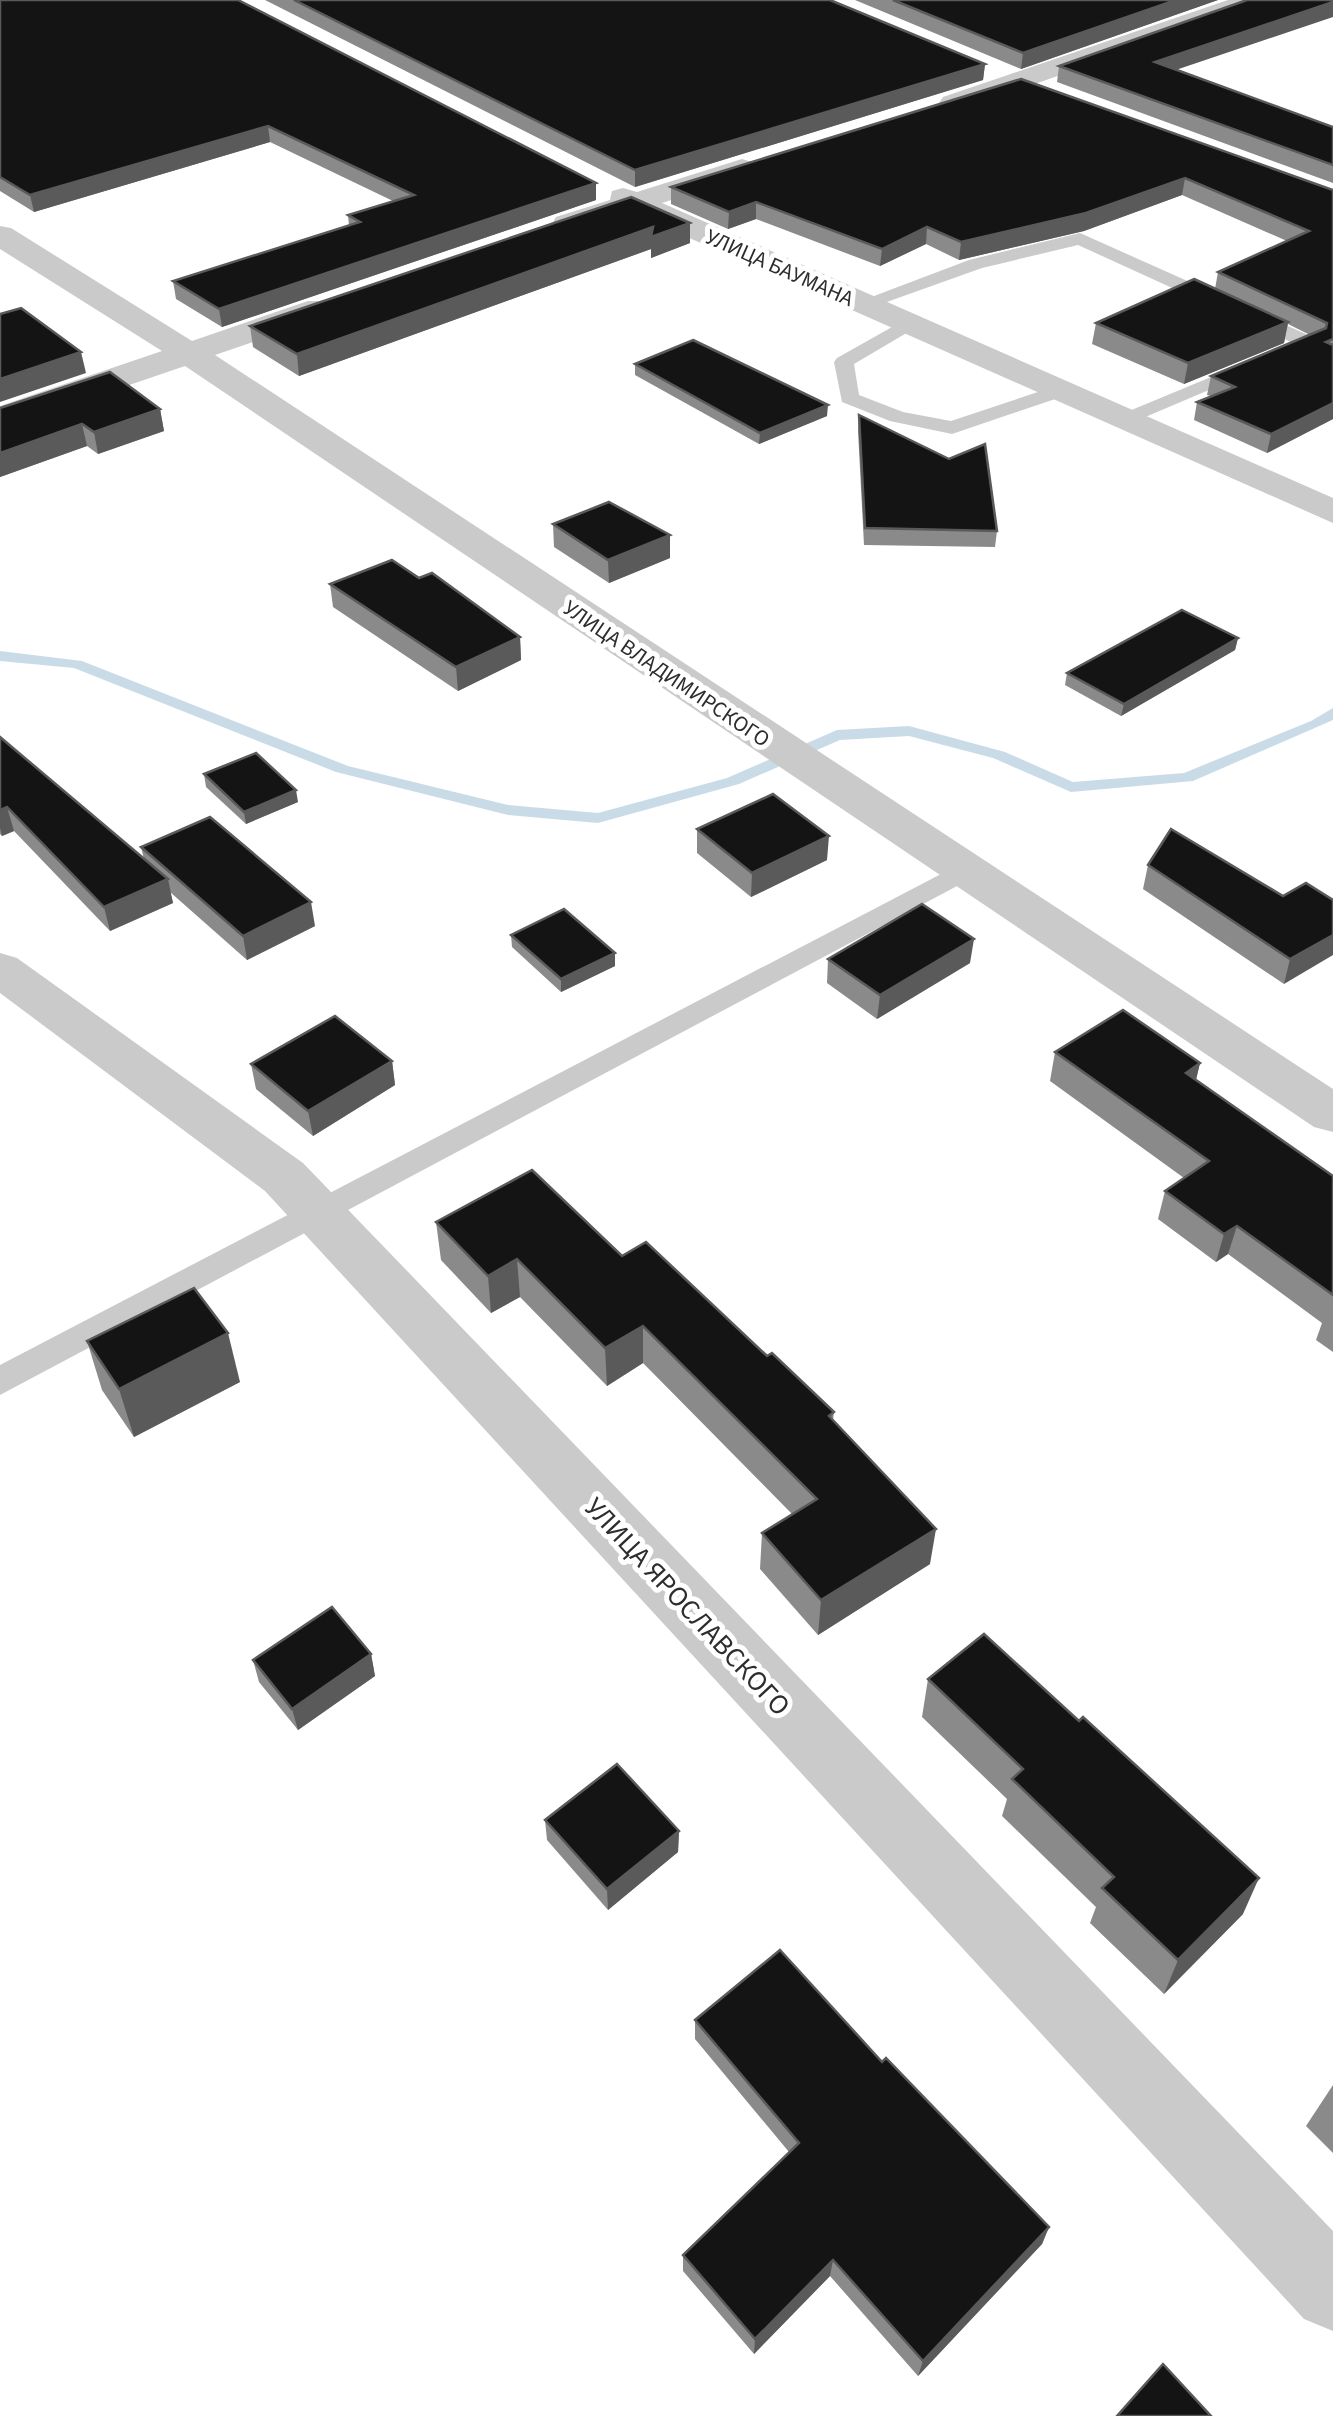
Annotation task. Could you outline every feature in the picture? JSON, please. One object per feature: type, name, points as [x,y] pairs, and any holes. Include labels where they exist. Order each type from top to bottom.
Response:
[{"type":"street","points":[[928,110],[1253,0]]},
{"type":"street","points":[[984,67],[1057,95]]},
{"type":"street","points":[[540,234],[762,162]]},
{"type":"street","name":"УЛИЦА БАУМАНА","points":[[598,184],[1333,512]]},
{"type":"street","name":"УЛИЦА ВЛАДИМИРСКОГО","points":[[0,235],[189,353],[1333,1114]]},
{"type":"street","points":[[0,418],[355,296]]},
{"type":"street","name":"УЛИЦА ЯРОСЛАВСКОГО","points":[[0,969],[284,1177],[1333,2290]]},
{"type":"lane","points":[[863,304],[976,264],[1080,240],[1310,344],[1124,420]]},
{"type":"lane","points":[[908,324],[844,362],[849,398],[897,416],[952,428],[1060,391]]},
{"type":"lane","points":[[0,1382],[316,1211],[964,871]]},
{"type":"building","points":[[0,0],[238,0],[596,183],[219,309],[173,281],[360,222],[348,215],[414,195],[268,126],[30,195],[0,177]]},
{"type":"building","points":[[294,0],[830,0],[985,64],[635,170]]},
{"type":"building","points":[[893,0],[1176,0],[1023,53]]},
{"type":"building","points":[[1247,0],[1333,2],[1155,62],[1333,127],[1333,165],[1059,66]]},
{"type":"building","points":[[1021,79],[1333,190],[1333,339],[1326,342],[1333,345],[1333,403],[1271,434],[1197,402],[1235,387],[1211,376],[1326,328],[1327,323],[1218,272],[1309,231],[1185,178],[1086,213],[961,242],[927,227],[882,249],[756,202],[729,212],[671,187]]},
{"type":"building","points":[[631,197],[690,223],[651,237],[653,227],[297,354],[250,326]]},
{"type":"building","points":[[1194,279],[1288,322],[1188,363],[1096,323]]},
{"type":"building","points":[[21,308],[81,352],[0,379],[0,314]]},
{"type":"building","points":[[693,340],[828,405],[760,433],[635,364]]},
{"type":"building","points":[[110,372],[160,409],[94,432],[82,424],[0,453],[0,408]]},
{"type":"building","points":[[859,415],[949,459],[985,444],[997,531],[865,528]]},
{"type":"building","points":[[609,502],[670,535],[608,560],[553,524]]},
{"type":"building","points":[[392,560],[419,578],[432,573],[520,637],[456,667],[330,584]]},
{"type":"building","points":[[1182,610],[1238,638],[1124,704],[1067,673]]},
{"type":"building","points":[[0,737],[168,879],[104,907],[7,807],[0,810]]},
{"type":"building","points":[[256,753],[296,790],[244,812],[204,774]]},
{"type":"building","points":[[773,794],[829,836],[752,873],[697,829]]},
{"type":"building","points":[[210,817],[311,902],[243,936],[141,847]]},
{"type":"building","points":[[1171,829],[1283,896],[1306,883],[1333,900],[1333,935],[1290,959],[1148,865]]},
{"type":"building","points":[[922,904],[974,939],[880,995],[828,959]]},
{"type":"building","points":[[564,909],[615,953],[561,979],[511,935]]},
{"type":"building","points":[[1123,1010],[1200,1063],[1186,1073],[1333,1176],[1333,1295],[1237,1226],[1224,1234],[1165,1191],[1209,1161],[1055,1052]]},
{"type":"building","points":[[335,1016],[392,1061],[308,1111],[251,1064]]},
{"type":"building","points":[[532,1170],[622,1256],[646,1242],[767,1356],[772,1353],[834,1412],[829,1416],[936,1529],[821,1600],[762,1533],[817,1499],[643,1326],[605,1348],[517,1259],[488,1276],[436,1222]]},
{"type":"building","points":[[194,1288],[228,1333],[119,1389],[87,1341]]},
{"type":"building","points":[[332,1607],[371,1654],[292,1709],[253,1660]]},
{"type":"building","points":[[984,1634],[1079,1721],[1083,1717],[1259,1878],[1178,1960],[1102,1888],[1114,1877],[1012,1779],[1023,1769],[928,1679]]},
{"type":"building","points":[[617,1764],[679,1831],[607,1889],[545,1820]]},
{"type":"building","points":[[780,1950],[882,2062],[886,2058],[1049,2227],[923,2361],[833,2260],[755,2339],[683,2255],[799,2143],[695,2020]]},
{"type":"building","points":[[1163,2364],[1211,2416],[1117,2416]]},
{"type":"waterway","points":[[0,656],[77,664],[342,769],[508,810],[598,818],[733,781],[837,735],[909,731],[999,755],[1071,787],[1187,778],[1317,724],[1333,713]]}]
